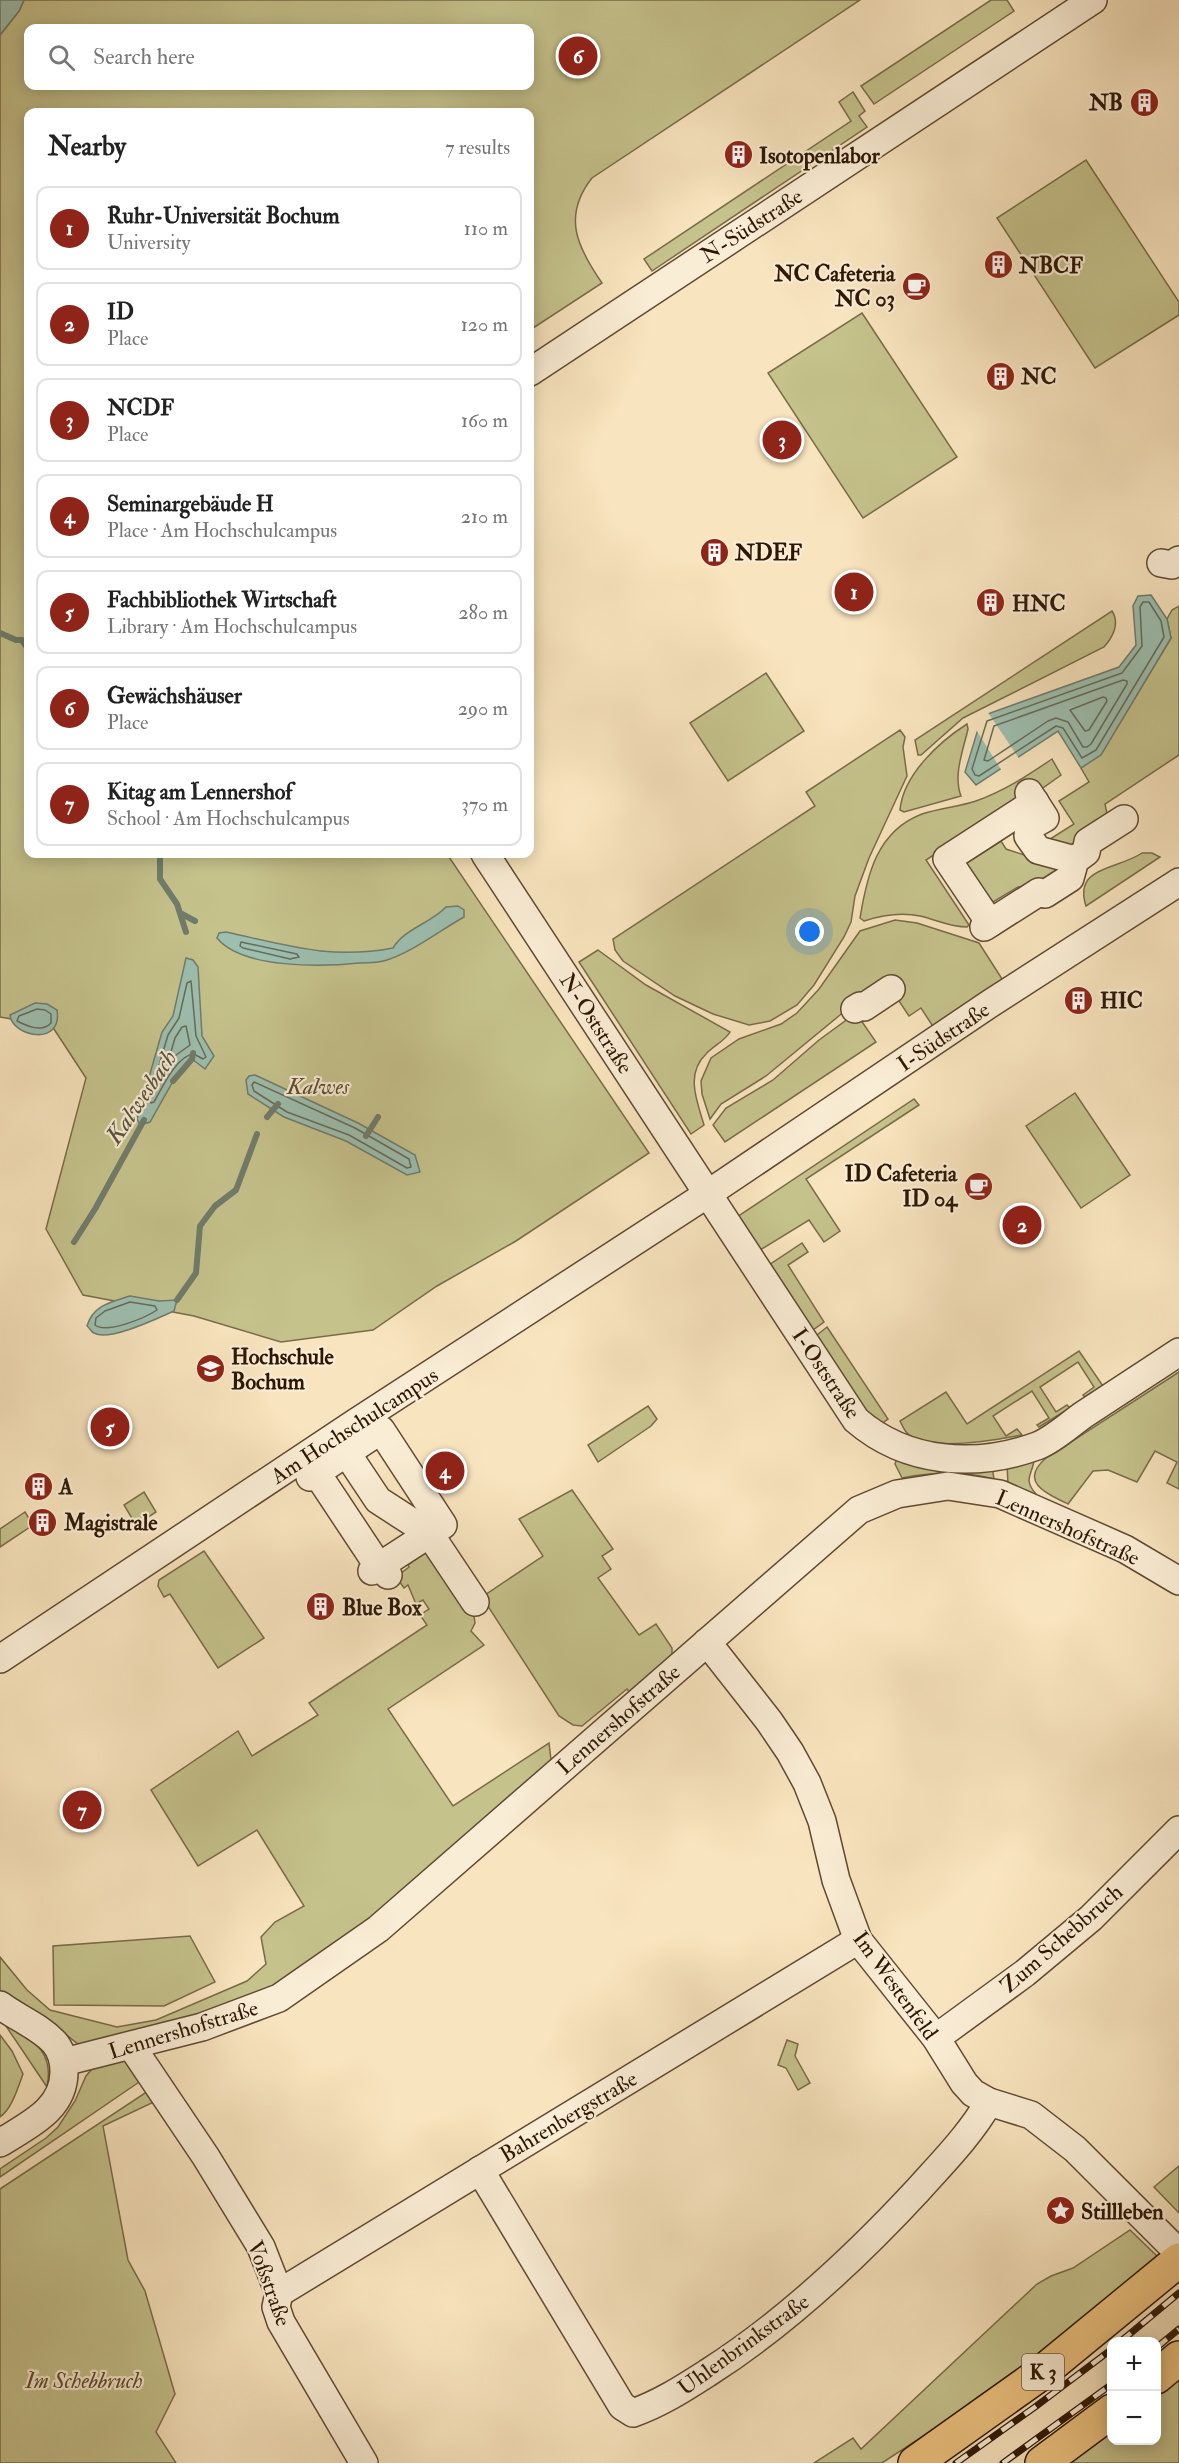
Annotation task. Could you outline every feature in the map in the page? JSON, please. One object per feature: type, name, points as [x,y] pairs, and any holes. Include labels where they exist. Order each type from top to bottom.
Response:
[{"type":"highway","name":"K 3","points":[[915,2463],[1040,2374],[1179,2260]]},
{"type":"highway","points":[[1161,2373],[1179,2358]]},
{"type":"highway","points":[[1042,2463],[1107,2415]]},
{"type":"street","name":"N-Südstraße","points":[[534,369],[1093,0]]},
{"type":"street","points":[[1040,841],[1028,836],[1029,828],[1045,818],[1032,797],[984,835],[942,858],[987,925],[1039,892],[1045,894],[1070,878],[1075,860],[1086,852],[1088,842],[1124,819]]},
{"type":"street","points":[[984,835],[1040,841]]},
{"type":"street","points":[[1040,841],[1038,850],[1075,860]]},
{"type":"street","name":"N-Oststraße","points":[[488,858],[709,1193]]},
{"type":"street","name":"I-Südstraße","points":[[709,1193],[981,1009],[1179,882]]},
{"type":"street","points":[[855,1009],[860,1006],[864,1007],[886,995]]},
{"type":"street","name":"I-Oststraße","points":[[709,1193],[856,1420],[873,1434],[913,1453],[952,1459],[997,1456],[1040,1445],[1179,1352]]},
{"type":"street","name":"Am Hochschulcampus","points":[[0,1659],[355,1423],[709,1193]]},
{"type":"street","points":[[381,1430],[390,1438],[432,1502],[443,1525],[380,1571],[317,1480],[348,1456],[381,1430]]},
{"type":"street","points":[[348,1456],[378,1500],[429,1533],[475,1602]]},
{"type":"street","name":"Lennershofstraße","points":[[64,2062],[132,2047],[202,2027],[279,1998],[370,1935],[859,1510],[897,1494],[948,1486],[1000,1494],[1125,1549],[1179,1581]]},
{"type":"street","name":"Im Westenfeld","points":[[707,1642],[769,1721],[807,1783],[822,1821],[836,1880],[858,1940],[936,2038],[964,2083],[973,2093],[989,2102],[1031,2115],[1076,2149],[1179,2253]]},
{"type":"street","name":"Zum Schebbruch","points":[[936,2038],[1025,1973],[1091,1918],[1179,1830]]},
{"type":"street","name":"Bahrenbergstraße","points":[[279,2293],[858,1940]]},
{"type":"street","points":[[0,2005],[55,2043],[64,2062],[64,2080],[54,2106],[0,2143]]},
{"type":"street","name":"Voßstraße","points":[[132,2047],[206,2157],[261,2247],[279,2293],[276,2307],[281,2322],[364,2463]]},
{"type":"street","name":"Uhlenbrinkstraße","points":[[480,2170],[622,2406],[633,2413],[654,2406],[738,2354],[817,2290],[878,2233],[926,2181],[975,2126],[989,2102]]},
{"type":"green space","name":"Kalwes","points":[[24,0],[860,0],[592,178],[577,205],[576,231],[586,257],[602,283],[534,327],[534,108],[24,108],[24,858],[450,858],[649,1153],[516,1241],[437,1286],[373,1330],[281,1342],[194,1316],[83,1295],[46,1229],[86,1078],[52,1026],[0,1017],[0,35],[19,11]]},
{"type":"green space","points":[[991,0],[1007,0],[1014,11],[874,104],[861,86]]},
{"type":"green space","points":[[853,92],[865,111],[859,116],[867,127],[652,271],[644,259],[851,121],[839,102]]},
{"type":"green space","points":[[1086,160],[1179,302],[1179,315],[1095,368],[997,218]]},
{"type":"green space","points":[[862,313],[957,457],[863,518],[768,373]]},
{"type":"green space","points":[[1179,606],[1179,755],[1105,804],[1107,814],[1069,852],[1047,841],[1074,824],[1059,801],[1089,782],[1081,768],[1101,754],[1171,638],[1167,619],[1172,610]]},
{"type":"green space","points":[[1112,611],[1115,620],[1114,630],[1104,647],[963,718],[921,755],[918,755],[915,740]]},
{"type":"green space","points":[[766,673],[804,731],[728,781],[690,723]]},
{"type":"green space","points":[[967,724],[968,729],[958,771],[961,796],[904,812],[900,810],[908,784],[915,772],[934,750]]},
{"type":"green space","points":[[900,730],[905,737],[903,747],[907,776],[869,858],[855,896],[851,922],[844,937],[814,985],[797,1005],[770,1021],[749,1025],[713,1014],[675,996],[623,961],[615,950],[613,939],[815,806],[806,792]]},
{"type":"green space","points":[[1052,759],[1061,775],[1040,790],[1037,787],[926,860],[969,925],[967,927],[906,914],[864,921],[860,918],[871,871],[884,843],[894,831],[922,814],[969,803],[996,793]]},
{"type":"green space","points":[[1001,841],[1006,849],[1063,868],[1035,886],[1018,887],[988,905],[962,866]]},
{"type":"green space","points":[[1142,853],[1152,853],[1160,857],[1086,906],[1084,893],[1086,883],[1091,876]]},
{"type":"green space","points":[[895,920],[917,923],[979,943],[1004,982],[934,1028],[921,1008],[909,1016],[887,983],[840,1015],[766,1076],[721,1104],[710,1119],[702,1094],[701,1081],[711,1058],[739,1039],[781,1024],[797,1013],[819,989],[860,931]]},
{"type":"green space","points":[[598,950],[646,985],[730,1032],[706,1054],[696,1070],[695,1088],[704,1125],[691,1134],[579,962]]},
{"type":"green space","points":[[856,1013],[876,1042],[725,1142],[713,1125],[726,1108],[773,1080],[819,1040]]},
{"type":"green space","points":[[1075,1093],[1130,1175],[1081,1208],[1026,1126]]},
{"type":"green space","points":[[914,1099],[919,1105],[806,1179],[840,1231],[824,1242],[809,1220],[760,1250],[737,1217]]},
{"type":"green space","points":[[802,1243],[808,1252],[788,1265],[824,1322],[813,1330],[769,1265]]},
{"type":"green space","points":[[827,1327],[888,1419],[877,1427],[817,1340],[817,1335]]},
{"type":"green space","points":[[1079,1351],[1103,1386],[1085,1397],[1083,1395],[1094,1387],[1078,1362],[1040,1387],[1056,1412],[1067,1405],[1070,1408],[1039,1427],[1037,1425],[1049,1418],[1032,1391],[993,1416],[1006,1436],[1017,1429],[1022,1435],[996,1440],[945,1444],[917,1439],[907,1433],[900,1421],[946,1392],[967,1424]]},
{"type":"green space","points":[[1179,1372],[1179,1489],[1167,1483],[1177,1462],[1155,1451],[1137,1482],[1108,1470],[1093,1471],[1068,1504],[1039,1486],[1035,1480],[1035,1474],[1038,1466],[1046,1458]]},
{"type":"green space","points":[[648,1406],[657,1419],[651,1426],[598,1462],[588,1445]]},
{"type":"green space","points":[[1034,1457],[1029,1479],[1036,1494],[1035,1498],[1008,1485],[1007,1463]]},
{"type":"green space","points":[[897,1458],[992,1466],[994,1479],[948,1473],[902,1478],[895,1464]]},
{"type":"green space","points":[[572,1490],[613,1549],[602,1556],[611,1569],[598,1578],[639,1635],[656,1624],[672,1648],[672,1655],[630,1693],[627,1689],[582,1726],[573,1725],[559,1716],[482,1597],[543,1556],[519,1519]]},
{"type":"green space","points":[[144,1492],[156,1512],[136,1525],[124,1505]]},
{"type":"green space","points":[[25,1512],[33,1525],[0,1547],[0,1529]]},
{"type":"green space","points":[[431,1549],[474,1616],[475,1623],[471,1631],[484,1645],[388,1709],[453,1806],[549,1743],[551,1760],[377,1918],[274,1986],[199,2018],[90,2047],[78,2044],[54,2025],[21,2009],[0,1991],[0,1957],[27,1990],[50,2010],[117,2027],[156,2020],[247,1981],[266,1964],[261,1937],[275,1922],[304,1906],[257,1830],[198,1866],[151,1790],[238,1731],[252,1756],[318,1715],[309,1703],[427,1625],[420,1615],[429,1609],[423,1600],[416,1604],[408,1585],[404,1588],[396,1577],[409,1567],[408,1565]]},
{"type":"green space","points":[[204,1551],[264,1638],[218,1668],[170,1594],[164,1597],[158,1586],[159,1580]]},
{"type":"green space","points":[[190,1936],[215,1982],[164,2006],[54,2005],[53,1946]]},
{"type":"green space","points":[[2,2020],[38,2046],[47,2063],[47,2087]]},
{"type":"green space","points":[[0,2035],[12,2051],[23,2074],[11,2103],[0,2117]]},
{"type":"green space","points":[[787,2040],[798,2044],[795,2056],[810,2083],[798,2090],[786,2068],[778,2065]]},
{"type":"green space","points":[[123,2057],[145,2078],[0,2177],[0,2169],[46,2138],[58,2127],[92,2069]]},
{"type":"green space","name":"Im Schebbruch","points":[[151,2089],[158,2100],[103,2126],[128,2260],[145,2291],[175,2394],[156,2432],[176,2463],[0,2463],[0,2189]]},
{"type":"green space","points":[[1179,2166],[1179,2213],[1154,2187]]},
{"type":"green space","points":[[1130,2230],[1159,2258],[983,2397],[882,2463],[814,2463],[853,2438],[861,2449],[1037,2284],[1073,2268]]},
{"type":"green space","points":[[1179,2376],[1179,2463],[1069,2463],[1107,2433],[1107,2445],[1161,2445],[1161,2391]]},
{"type":"water","points":[[0,0],[24,0],[19,11],[0,35]]},
{"type":"water","points":[[1151,595],[1167,619],[1171,638],[1101,755],[1081,768],[1058,731],[976,785],[965,772],[982,716],[1119,667],[1136,645],[1133,606],[1138,596]]},
{"type":"water","points":[[458,906],[464,910],[464,917],[407,951],[377,962],[305,965],[264,961],[245,956],[229,948],[217,938],[219,933],[226,932],[329,952],[393,948],[404,936],[446,907]]},
{"type":"water","points":[[186,958],[193,960],[198,967],[202,1036],[214,1056],[205,1069],[192,1059],[176,1076],[150,1122],[140,1125],[137,1119],[162,1032],[173,1016]]},
{"type":"water","points":[[35,1003],[47,1004],[57,1010],[57,1022],[45,1034],[36,1035],[19,1029],[13,1023],[10,1015]]},
{"type":"water","points":[[255,1075],[358,1123],[415,1155],[420,1172],[407,1175],[346,1141],[284,1117],[248,1094],[246,1080],[249,1076]]},
{"type":"water","points":[[130,1296],[159,1301],[177,1300],[174,1311],[122,1332],[101,1335],[93,1332],[87,1326],[98,1309]]},
{"type":"pier","points":[[987,711],[1020,760],[1002,771],[975,728],[979,714]]},
{"type":"waterway","name":"Kalwesbach","points":[[0,633],[16,640],[22,640],[24,643]]},
{"type":"waterway","name":"Kalwesbach","points":[[160,858],[160,879],[177,904],[186,932]]},
{"type":"waterway","points":[[182,914],[195,921]]},
{"type":"waterway","name":"Kalwesbach","points":[[173,1081],[192,1059],[193,1053]]},
{"type":"waterway","points":[[267,1117],[278,1104]]},
{"type":"waterway","points":[[366,1136],[378,1117]]},
{"type":"waterway","name":"Kalwesbach","points":[[74,1242],[144,1120]]},
{"type":"waterway","points":[[177,1300],[196,1273],[200,1226],[215,1206],[236,1190],[257,1134]]},
{"type":"railway","points":[[1126,2337],[1179,2293]]},
{"type":"railway","points":[[1161,2344],[1179,2329]]},
{"type":"railway","points":[[956,2463],[1107,2353]]},
{"type":"railway","points":[[1003,2463],[1107,2388]]},
{"type":"place","name":"Gewächshäuser","points":[[578,56]]},
{"type":"place","name":"NB","points":[[1144,102]]},
{"type":"place","name":"Isotopenlabor","points":[[738,155]]},
{"type":"place","name":"NBCF","points":[[998,265]]},
{"type":"place","name":"NC Cafeteria NC 03","points":[[916,286]]},
{"type":"place","name":"NC","points":[[1000,376]]},
{"type":"place","name":"NCDF","points":[[782,440]]},
{"type":"place","name":"NDEF","points":[[714,552]]},
{"type":"place","name":"Ruhr-Universität Bochum","points":[[854,592]]},
{"type":"place","name":"HNC","points":[[991,603]]},
{"type":"place","name":"HIC","points":[[1079,1000]]},
{"type":"place","name":"ID Cafeteria ID 04","points":[[978,1186]]},
{"type":"place","name":"ID","points":[[1022,1225]]},
{"type":"place","name":"Hochschule Bochum","points":[[210,1369]]},
{"type":"place","name":"Fachbibliothek Wirtschaft","points":[[110,1427]]},
{"type":"place","name":"Seminargebäude H","points":[[445,1471]]},
{"type":"place","name":"A","points":[[38,1486]]},
{"type":"place","name":"Magistrale","points":[[43,1522]]},
{"type":"place","name":"Blue Box","points":[[321,1607]]},
{"type":"place","name":"Kitag am Lennershof","points":[[82,1810]]},
{"type":"place","name":"Stillleben","points":[[1060,2211]]}]
